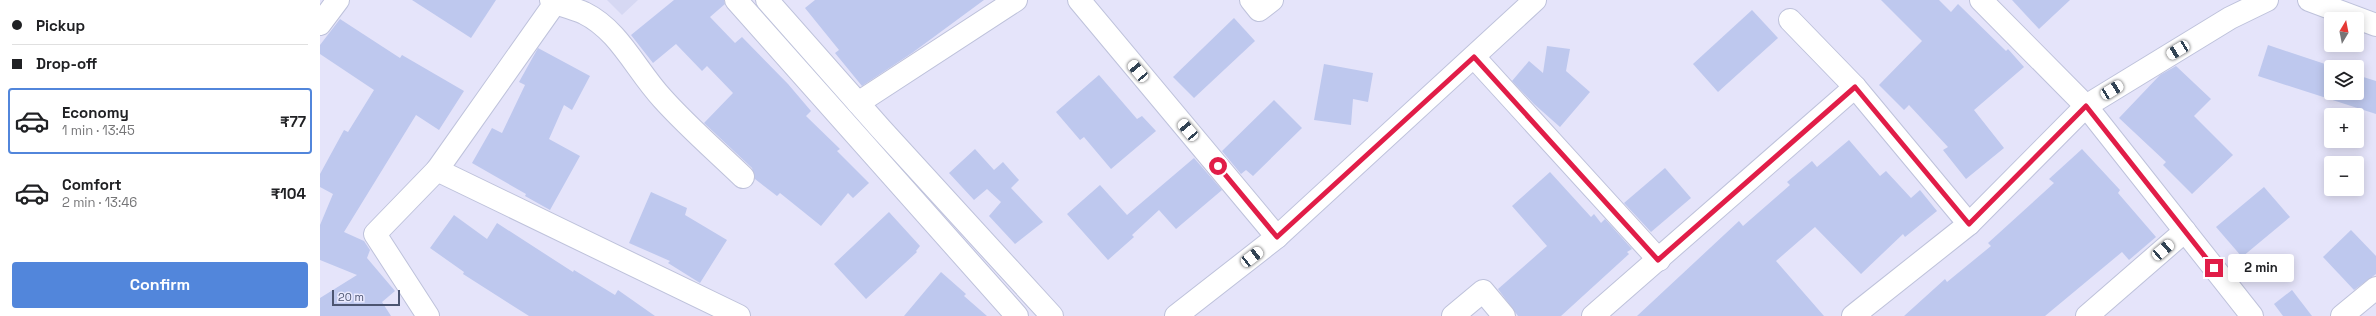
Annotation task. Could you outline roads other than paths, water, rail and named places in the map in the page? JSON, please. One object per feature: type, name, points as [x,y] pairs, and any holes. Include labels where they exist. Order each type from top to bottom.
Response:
[{"type":"street","points":[[320,24],[338,0]]},
{"type":"street","points":[[736,0],[1017,316]]},
{"type":"street","points":[[858,103],[1016,0]]},
{"type":"street","points":[[1079,0],[1277,237]]},
{"type":"street","points":[[1251,0],[1259,10],[1272,0]]},
{"type":"street","points":[[1176,316],[1277,237],[1535,0]]},
{"type":"street","points":[[1981,0],[2086,106],[2252,316]]},
{"type":"street","points":[[1854,316],[1969,224],[2086,106],[2230,18],[2267,0]]},
{"type":"street","points":[[2309,0],[2376,25]]},
{"type":"street","points":[[428,316],[375,234],[437,170],[553,1],[584,13],[600,24],[615,38],[648,83],[743,177]]},
{"type":"street","points":[[773,2],[858,103],[1052,316]]},
{"type":"street","points":[[1790,20],[1855,87],[1969,224]]},
{"type":"street","points":[[1474,57],[1658,260]]},
{"type":"street","points":[[1594,316],[1855,87]]},
{"type":"street","points":[[437,170],[739,316]]},
{"type":"street","points":[[2087,316],[2185,231]]},
{"type":"street","points":[[2342,316],[2376,288]]},
{"type":"street","points":[[1453,316],[1483,291],[1504,316]]}]
